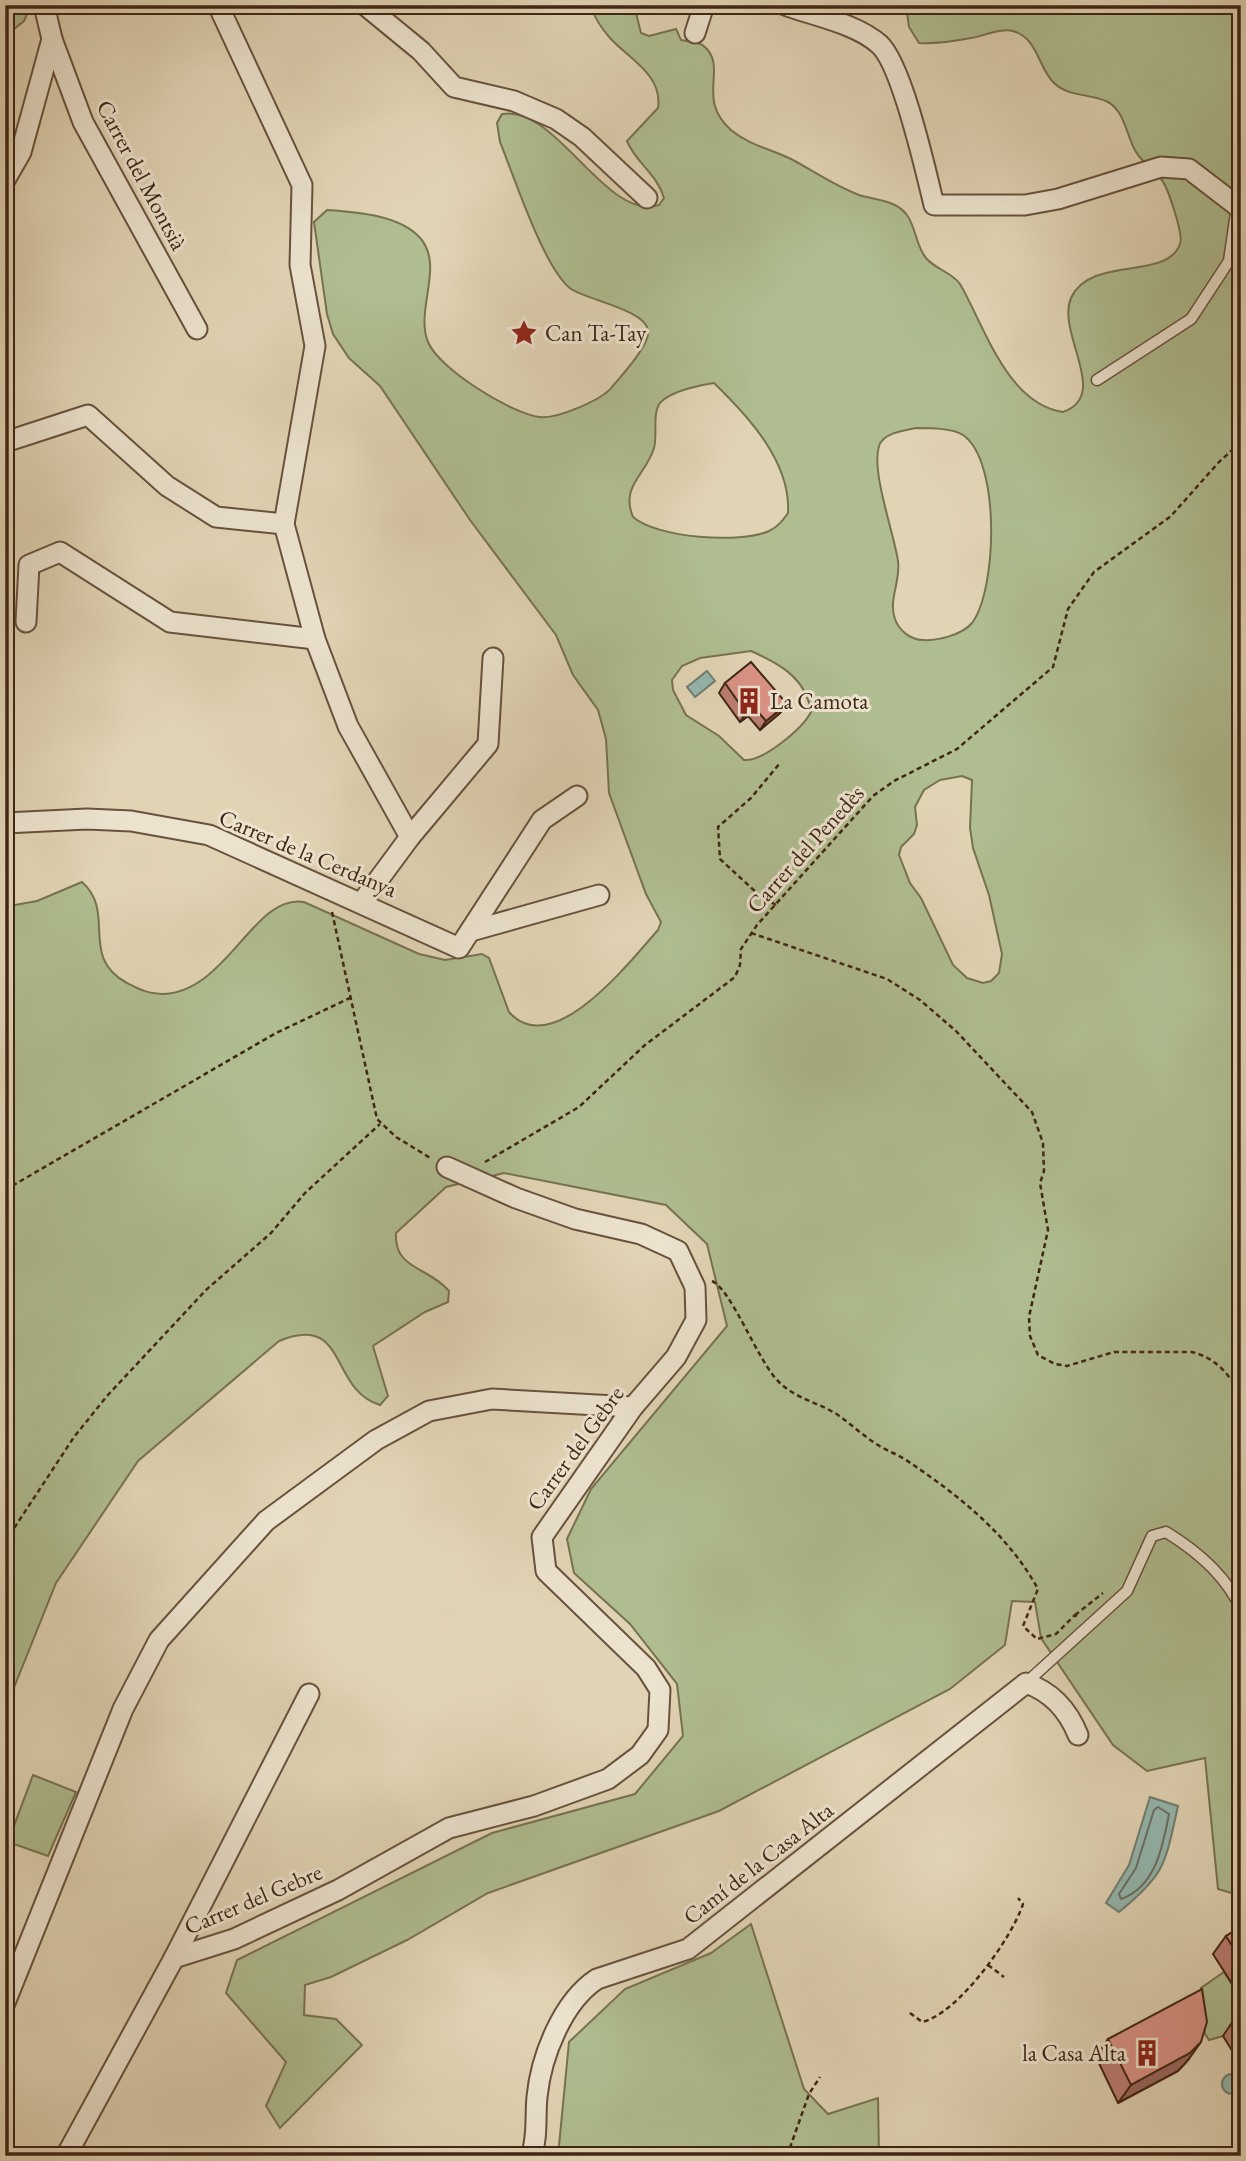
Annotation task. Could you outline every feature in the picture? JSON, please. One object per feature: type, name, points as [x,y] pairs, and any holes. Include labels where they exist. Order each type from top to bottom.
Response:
[{"type":"street","name":"Carrer del Montsià","points":[[44,5],[52,40],[83,122],[198,328]]},
{"type":"street","points":[[218,5],[302,185],[300,265],[315,346],[284,524],[315,639],[348,726],[410,837]]},
{"type":"street","points":[[365,5],[421,51],[454,87],[514,101],[556,119],[582,137],[647,198]]},
{"type":"street","points":[[695,33],[704,5]]},
{"type":"street","points":[[785,5],[867,35],[881,46],[900,85],[934,205],[1025,205],[1058,199],[1110,180],[1161,167],[1189,169],[1239,208]]},
{"type":"street","points":[[5,180],[21,152],[52,40]]},
{"type":"street","points":[[5,442],[88,415],[167,486],[216,517],[284,524]]},
{"type":"street","points":[[26,622],[29,565],[60,552],[170,622],[315,639]]},
{"type":"street","points":[[362,902],[410,837],[488,744],[493,658]]},
{"type":"street","points":[[471,931],[542,820],[577,796]]},
{"type":"street","name":"Carrer de la Cerdanya","points":[[5,823],[87,819],[131,821],[209,835],[327,886],[459,948],[471,931]]},
{"type":"street","points":[[471,931],[599,895]]},
{"type":"street","points":[[455,1171],[516,1198],[575,1219],[641,1234],[678,1251],[683,1262]]},
{"type":"street","name":"Carrer del Gebre","points":[[174,1958],[234,1939],[315,1901],[449,1828],[534,1806],[608,1779],[640,1755],[657,1730],[660,1690],[646,1668],[547,1571],[542,1537],[633,1407],[676,1357],[696,1320],[695,1287],[683,1262]]},
{"type":"street","points":[[5,2003],[122,1709],[159,1640],[266,1521],[376,1440],[429,1411],[492,1399],[633,1407]]},
{"type":"street","points":[[1026,1683],[1050,1694],[1071,1717],[1078,1735]]},
{"type":"street","name":"Camí de la Casa Alta","points":[[531,2156],[537,2093],[551,2043],[572,2003],[584,1987],[597,1979],[688,1949],[1026,1683]]},
{"type":"street","name":"Carrer del Gebre","points":[[66,2156],[174,1958],[309,1694]]},
{"type":"lane","points":[[1097,380],[1191,319],[1228,261],[1239,208]]},
{"type":"lane","points":[[1026,1683],[1127,1591],[1152,1536],[1166,1532],[1191,1547],[1219,1574],[1241,1609]]},
{"type":"path","name":"Carrer del Penedès","points":[[455,1171],[579,1107],[645,1045],[734,977],[740,965],[741,949],[751,933],[873,796],[894,781],[957,749],[1053,667],[1068,609],[1094,572],[1171,516],[1219,462],[1241,442]]},
{"type":"path","points":[[776,905],[758,894],[720,859],[718,827],[751,798],[780,763]]},
{"type":"path","points":[[327,886],[380,1124],[455,1171]]},
{"type":"path","points":[[751,933],[887,979],[898,986],[956,1031],[1032,1112],[1043,1143],[1044,1171],[1040,1183],[1048,1230],[1029,1317],[1030,1336],[1038,1355],[1055,1364],[1068,1366],[1114,1352],[1204,1354],[1228,1375],[1241,1398]]},
{"type":"path","points":[[5,1190],[276,1033],[350,998]]},
{"type":"path","points":[[5,1542],[74,1437],[107,1396],[206,1290],[271,1233],[305,1193],[380,1124]]},
{"type":"path","points":[[683,1262],[717,1283],[777,1381],[797,1396],[825,1408],[877,1445],[945,1486],[990,1526],[1027,1569],[1038,1589],[1023,1626],[1037,1639],[1056,1633],[1075,1615],[1086,1620]]},
{"type":"path","points":[[910,2014],[922,2022],[929,2021],[947,2009],[988,1965],[1018,1918],[1023,1904],[1018,1899]]},
{"type":"path","points":[[988,1965],[1004,1977]]},
{"type":"path","points":[[787,2156],[809,2094],[820,2077]]},
{"type":"green space","points":[[5,5],[31,5],[24,21],[5,36]]},
{"type":"green space","points":[[590,5],[634,5],[641,33],[649,36],[676,29],[681,40],[704,46],[712,57],[714,66],[715,107],[731,130],[850,191],[891,203],[902,210],[910,220],[926,258],[960,284],[988,340],[1012,379],[1043,406],[1063,412],[1077,404],[1082,392],[1083,378],[1070,329],[1068,313],[1071,298],[1081,285],[1094,277],[1160,262],[1172,255],[1181,239],[1167,191],[1161,179],[1136,152],[1114,106],[1101,99],[1060,88],[1044,70],[1028,40],[1021,35],[1013,31],[1003,31],[938,43],[919,43],[909,27],[906,5],[1241,5],[1241,1896],[1218,1889],[1205,1758],[1147,1771],[1113,1745],[1041,1638],[1035,1602],[1012,1601],[1005,1645],[950,1689],[719,1811],[488,1893],[407,1940],[331,1977],[305,1985],[304,2015],[336,2019],[362,2045],[280,2128],[266,2106],[286,2062],[226,1993],[237,1960],[492,1833],[635,1794],[683,1736],[677,1684],[630,1624],[574,1573],[567,1539],[591,1489],[727,1326],[707,1244],[666,1205],[504,1173],[446,1187],[396,1233],[400,1254],[406,1261],[449,1291],[448,1302],[425,1312],[373,1346],[388,1396],[380,1405],[364,1397],[352,1385],[328,1345],[317,1337],[301,1335],[279,1341],[138,1461],[56,1583],[5,1710],[5,897],[15,905],[37,901],[82,882],[92,894],[97,907],[100,947],[112,972],[140,989],[162,994],[185,989],[205,978],[270,912],[286,903],[304,902],[419,954],[445,960],[482,954],[489,958],[509,1012],[527,1024],[547,1024],[568,1016],[590,1001],[658,930],[661,922],[646,894],[609,793],[606,739],[598,710],[573,675],[556,635],[470,520],[380,386],[349,358],[333,334],[327,314],[314,222],[327,210],[377,216],[402,225],[421,239],[430,262],[425,316],[428,342],[446,365],[495,399],[528,414],[548,417],[579,408],[607,392],[641,351],[648,330],[645,323],[627,311],[571,289],[561,278],[540,243],[500,142],[497,123],[502,114],[522,116],[542,126],[620,197],[639,206],[659,205],[664,198],[661,190],[627,141],[658,108],[655,86],[643,68],[607,34]],"holes":[[[714,383],[753,425],[775,458],[787,494],[788,513],[769,531],[739,537],[699,537],[660,530],[633,517],[630,497],[654,448],[659,405],[673,394]],[[916,428],[941,429],[963,435],[975,449],[984,471],[991,526],[986,583],[980,607],[972,623],[949,636],[918,640],[899,627],[893,612],[898,561],[880,486],[877,457],[881,442],[895,433]],[[751,651],[762,656],[797,681],[804,690],[811,712],[800,727],[782,743],[762,755],[744,760],[719,736],[686,715],[673,690],[672,680],[682,666],[700,658]],[[962,776],[972,780],[970,828],[973,848],[989,895],[1002,954],[999,973],[991,981],[983,983],[967,978],[953,965],[921,898],[910,883],[899,855],[901,847],[914,834],[917,825],[915,807],[924,790],[940,780]]]},
{"type":"green space","points":[[33,1775],[76,1792],[48,1856],[8,1842]]},
{"type":"green space","points":[[751,1924],[804,2089],[828,2114],[878,2098],[879,2156],[558,2156],[569,2042],[625,1989],[711,1953]]},
{"type":"green space","points":[[1224,1972],[1241,1998],[1241,2025],[1223,2036],[1209,2040],[1205,2034],[1201,1988]]},
{"type":"water","points":[[707,671],[715,681],[695,697],[687,687]]},
{"type":"water","points":[[1150,1797],[1178,1806],[1170,1842],[1155,1877],[1119,1912],[1106,1903],[1129,1865]]},
{"type":"water","points":[[1232,2074],[1239,2077],[1242,2084],[1239,2091],[1232,2094],[1225,2091],[1222,2084],[1225,2077]]},
{"type":"building","name":"La Camota","points":[[751,662],[787,704],[766,721],[754,707],[746,713],[725,683]]},
{"type":"building","points":[[1241,1927],[1241,1960],[1226,1936]]},
{"type":"building","name":"la Casa Alta","points":[[1202,1989],[1207,2022],[1201,2042],[1190,2053],[1131,2085],[1108,2039]]},
{"type":"building","points":[[1241,2015],[1241,2027],[1235,2018]]},
{"type":"place","name":"Can Ta-Tay","points":[[524,333]]},
{"type":"place","name":"La Camota","points":[[749,701]]},
{"type":"place","name":"la Casa Alta","points":[[1147,2053]]}]
